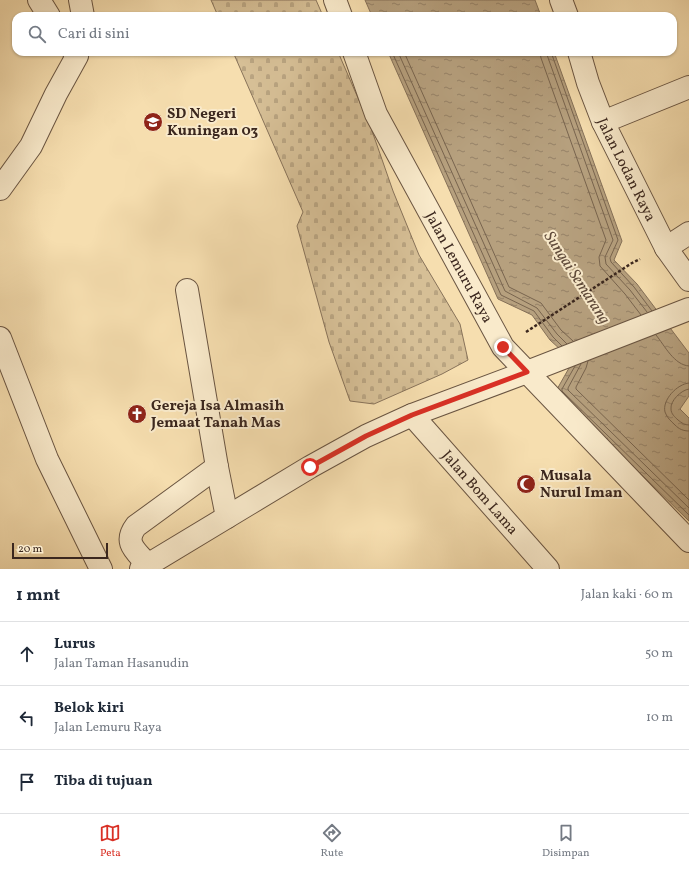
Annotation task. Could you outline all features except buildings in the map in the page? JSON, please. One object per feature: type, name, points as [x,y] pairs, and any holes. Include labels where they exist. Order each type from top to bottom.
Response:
[{"type":"street","points":[[39,0],[46,12]]},
{"type":"street","points":[[80,0],[82,12]]},
{"type":"street","points":[[335,0],[340,12]]},
{"type":"street","points":[[561,0],[566,12]]},
{"type":"street","points":[[0,189],[32,146],[75,56]]},
{"type":"street","name":"Jalan Lemuru Raya","points":[[355,56],[376,114],[503,347],[532,370],[689,541]]},
{"type":"street","name":"Jalan Lodan Raya","points":[[579,56],[603,122],[666,248],[689,280]]},
{"type":"street","points":[[603,122],[689,87]]},
{"type":"street","points":[[666,248],[689,233]]},
{"type":"street","points":[[187,290],[217,468],[227,517]]},
{"type":"street","points":[[217,468],[136,526],[130,533],[130,544],[144,567],[310,467],[366,436],[412,415],[686,310]]},
{"type":"street","points":[[2,349],[48,459],[101,569]]},
{"type":"street","name":"Jalan Bom Lama","points":[[412,415],[548,569]]},
{"type":"path","points":[[522,335],[632,263]]},
{"type":"green space","points":[[211,0],[316,0],[321,12],[216,12]]},
{"type":"green space","points":[[235,56],[340,56],[371,128],[393,191],[419,255],[460,324],[468,360],[442,374],[374,404],[350,401],[329,342],[297,226],[303,212]]},
{"type":"water","points":[[365,0],[535,0],[540,12],[370,12]]},
{"type":"water","name":"Sungai Semarang","points":[[390,56],[555,56],[622,241],[614,260],[637,284],[689,353],[689,396],[680,409],[689,418],[689,521],[556,391],[573,361],[550,340],[532,315],[498,299]]},
{"type":"place","name":"SD Negeri Kuningan 03","points":[[153,122]]},
{"type":"place","name":"Gereja Isa Almasih Jemaat Tanah Mas","points":[[137,414]]},
{"type":"place","name":"Musala Nurul Iman","points":[[526,484]]},
{"type":"route","points":[[310,467],[366,436],[412,415],[527,372],[503,347]]}]
